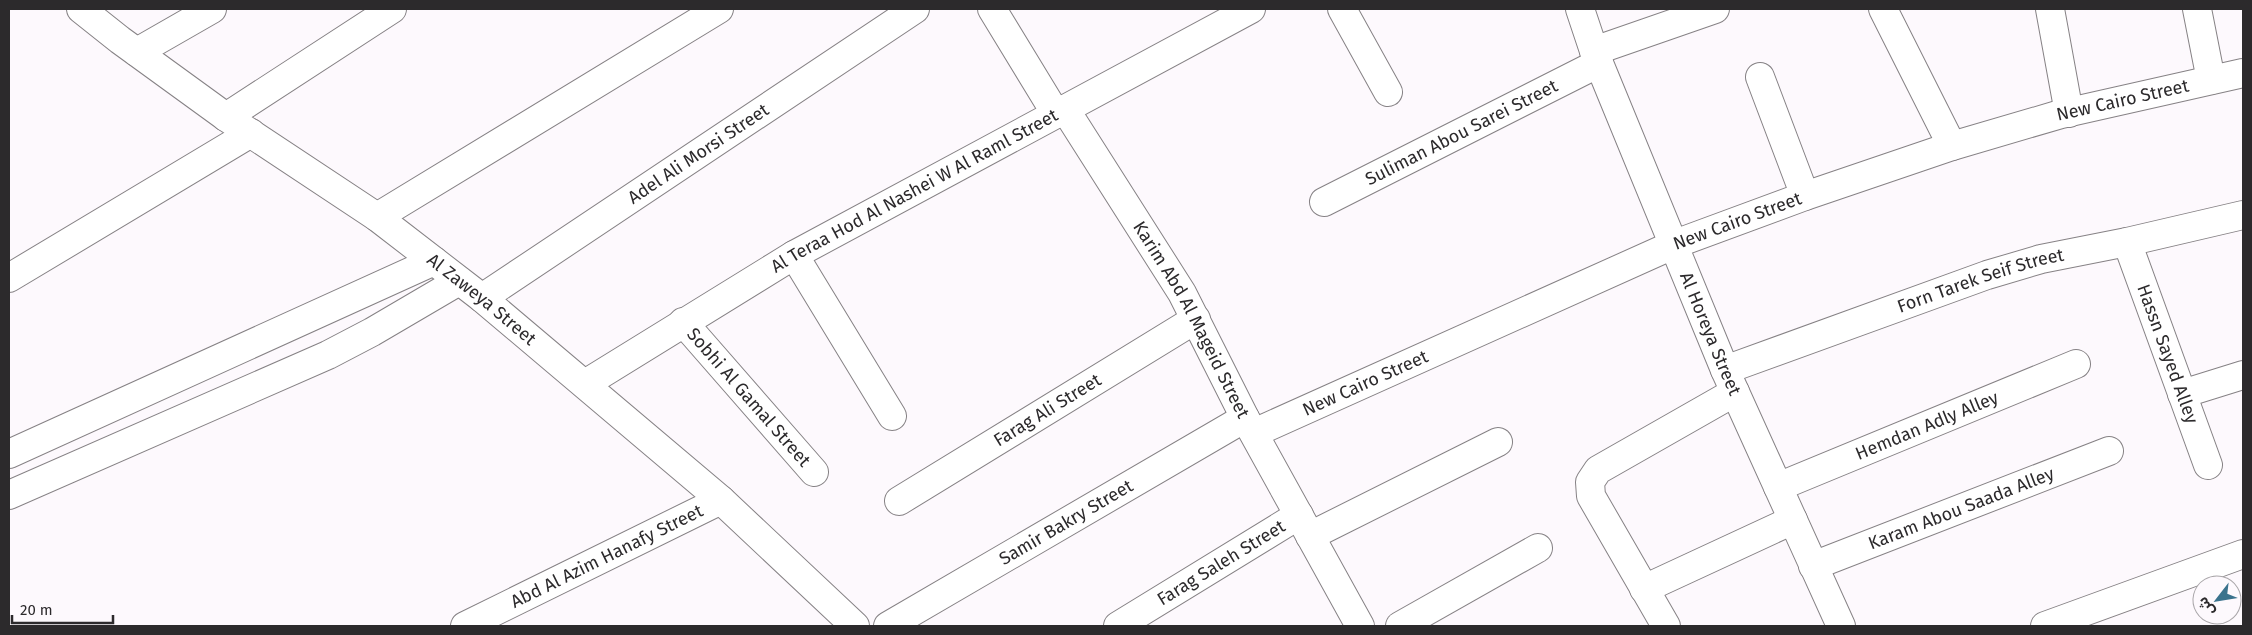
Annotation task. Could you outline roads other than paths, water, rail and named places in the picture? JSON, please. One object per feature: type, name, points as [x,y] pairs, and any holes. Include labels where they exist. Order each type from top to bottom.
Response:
[{"type":"street","name":"Al Zaweya Street","points":[[81,9],[226,117],[377,217],[482,298],[721,500],[855,626]]},
{"type":"street","points":[[137,52],[212,9]]},
{"type":"street","points":[[226,117],[392,9]]},
{"type":"street","points":[[377,217],[719,9]]},
{"type":"street","name":"Adel Ali Morsi Street","points":[[482,298],[915,9]]},
{"type":"street","name":"Karim Abd Al Mageid Street","points":[[992,9],[1158,254],[1182,293],[1249,426],[1360,626]]},
{"type":"street","name":"Al Teraa Hod Al Nashei W Al Raml Street","points":[[585,384],[794,255],[1251,9]]},
{"type":"street","points":[[1342,9],[1388,92]]},
{"type":"street","name":"Al Horeya Street","points":[[1580,9],[1597,57],[1730,381],[1814,566],[1832,623]]},
{"type":"street","name":"Suliman Abou Sarei Street","points":[[1324,202],[1597,57],[1715,9]]},
{"type":"street","points":[[1882,9],[1952,146]]},
{"type":"street","points":[[2050,9],[2069,113]]},
{"type":"street","points":[[2197,9],[2211,80]]},
{"type":"street","name":"New Cairo Street","points":[[1249,426],[1675,244],[1805,196],[1952,146],[2069,113],[2243,73]]},
{"type":"street","points":[[1760,77],[1805,196]]},
{"type":"street","points":[[9,278],[251,133]]},
{"type":"street","name":"Forn Tarek Seif Street","points":[[1644,588],[1591,496],[1590,482],[1598,470],[1730,381],[1987,275],[2040,259],[2243,216]]},
{"type":"street","name":"Hassn Sayed Alley","points":[[2127,242],[2208,465]]},
{"type":"street","points":[[794,255],[892,416]]},
{"type":"street","points":[[9,454],[434,261]]},
{"type":"street","points":[[9,495],[328,355],[372,332],[459,281]]},
{"type":"street","name":"Farag Ali Street","points":[[898,501],[1196,319]]},
{"type":"street","name":"Sobhi Al Gamal Street","points":[[683,322],[814,472]]},
{"type":"street","name":"Hemdan Adly Alley","points":[[1778,487],[2076,364]]},
{"type":"street","points":[[2182,394],[2243,375]]},
{"type":"street","name":"Samir Bakry Street","points":[[888,626],[1249,426]]},
{"type":"street","points":[[66,428],[78,465]]},
{"type":"street","name":"Farag Saleh Street","points":[[1118,626],[1305,526],[1498,442]]},
{"type":"street","name":"Karam Abou Saada Alley","points":[[1814,566],[2109,451]]},
{"type":"street","name":"Abd Al Azim Hanafy Street","points":[[464,626],[721,500]]},
{"type":"street","points":[[1666,626],[1644,588],[1793,520]]},
{"type":"street","points":[[1400,626],[1538,548]]},
{"type":"street","points":[[2045,626],[2243,554]]}]
